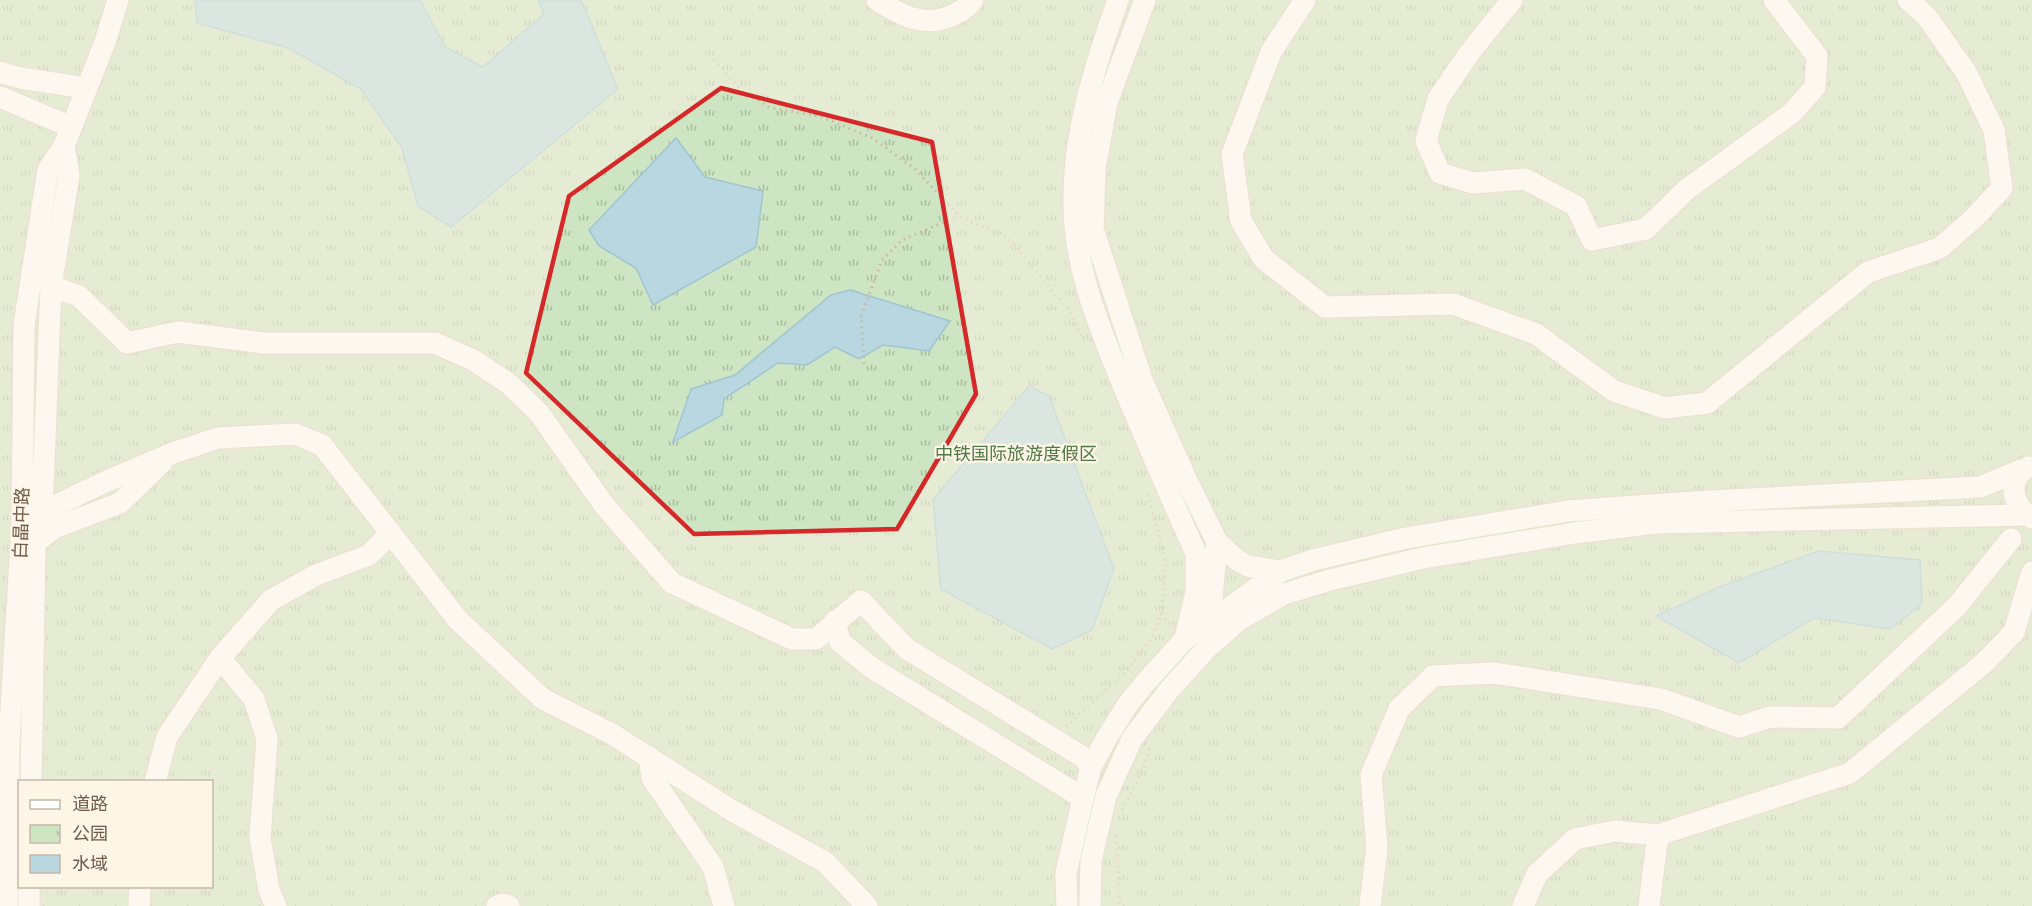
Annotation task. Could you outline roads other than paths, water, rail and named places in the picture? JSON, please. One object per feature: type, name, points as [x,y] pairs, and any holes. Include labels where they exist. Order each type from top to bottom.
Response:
[{"type":"street","name":"白晶中路","points":[[7,906],[9,743],[7,676],[22,526],[24,325],[48,170],[68,136],[105,42],[118,0]]},
{"type":"street","points":[[877,0],[898,13],[923,21],[939,21],[966,9],[973,0]]},
{"type":"street","points":[[1118,0],[1104,40],[1078,140],[1074,204],[1078,258],[1098,323],[1209,552],[1261,585],[1284,594]]},
{"type":"street","points":[[1145,0],[1107,102],[1095,168],[1093,229],[1142,380],[1187,481],[1209,552],[1208,647]]},
{"type":"street","points":[[1305,0],[1271,52],[1232,154],[1241,221],[1264,258],[1325,307],[1454,304],[1536,334],[1614,391],[1665,408],[1707,403],[1868,272],[1940,248],[1974,218],[2002,188],[1994,130],[1966,72],[1927,17],[1908,0]]},
{"type":"street","points":[[1512,0],[1470,51],[1438,99],[1426,141],[1440,173],[1473,183],[1525,179],[1576,206],[1592,240],[1646,229],[1686,190],[1792,113],[1815,87],[1816,56],[1774,0]]},
{"type":"street","points":[[0,72],[20,78],[87,88]]},
{"type":"street","points":[[0,97],[68,136]]},
{"type":"street","name":"白晶中路","points":[[31,780],[35,543],[42,512],[51,286],[69,175],[68,136]]},
{"type":"street","points":[[51,286],[79,296],[127,343],[178,332],[264,343],[435,343],[473,360],[508,383],[539,413],[604,505],[672,582],[792,639],[816,639],[861,600],[907,649],[1083,757],[1091,767]]},
{"type":"street","points":[[42,512],[107,480],[172,453],[218,438],[295,434],[322,445],[458,620],[543,699],[612,734],[731,810],[825,862],[867,906]]},
{"type":"street","points":[[35,543],[54,528],[120,503],[172,453]]},
{"type":"street","points":[[2026,468],[2016,479],[2014,489],[2019,508],[2029,517]]},
{"type":"street","points":[[1067,906],[1066,873],[1091,767],[1128,704],[1185,639],[1281,571],[1313,560],[1406,538],[1568,512],[1980,487],[2026,468]]},
{"type":"street","points":[[107,480],[120,503]]},
{"type":"street","points":[[1090,906],[1091,861],[1106,796],[1132,739],[1170,690],[1208,647],[1239,620],[1284,594],[1330,580],[1423,558],[1574,533],[1655,523],[2029,517]]},
{"type":"street","points":[[155,780],[166,737],[220,658],[271,600],[316,575],[369,555],[391,533]]},
{"type":"street","points":[[1370,906],[1377,848],[1371,775],[1399,709],[1432,676],[1494,673],[1661,699],[1739,728],[1770,717],[1838,718],[1957,606],[2012,539]]},
{"type":"street","points":[[1209,552],[1237,560],[1248,566],[1281,571]]},
{"type":"street","points":[[1185,639],[1196,592],[1209,552]]},
{"type":"street","points":[[1523,906],[1536,874],[1575,839],[1615,831],[1659,834],[1850,773],[1984,663],[2014,632],[2032,572]]},
{"type":"street","points":[[835,621],[840,642],[872,668],[1083,798]]},
{"type":"street","points":[[220,658],[254,699],[267,739],[260,838],[269,890],[276,906]]},
{"type":"street","points":[[649,757],[652,778],[713,867],[724,906]]},
{"type":"street","points":[[1649,906],[1659,834]]},
{"type":"street","points":[[29,888],[29,906]]},
{"type":"street","points":[[139,906],[140,888]]},
{"type":"street","points":[[497,906],[503,904],[509,906]]},
{"type":"water","points":[[195,0],[420,0],[445,47],[483,67],[544,14],[538,0],[581,0],[618,89],[451,227],[418,206],[402,148],[361,89],[288,48],[197,23]]},
{"type":"water","points":[[676,138],[705,177],[763,191],[756,247],[653,305],[636,268],[599,246],[589,230]]},
{"type":"water","points":[[850,290],[950,321],[929,351],[883,345],[859,359],[835,347],[807,365],[778,363],[724,399],[722,415],[673,442],[691,389],[735,375],[831,295]]},
{"type":"water","points":[[1029,386],[1049,396],[1114,569],[1092,630],[1052,649],[941,589],[933,500]]},
{"type":"water","points":[[1819,551],[1920,560],[1922,604],[1890,629],[1814,618],[1739,663],[1656,616],[1722,586]]},
{"type":"park label","name":"中铁国际旅游度假区","points":[[1016,453]]}]
